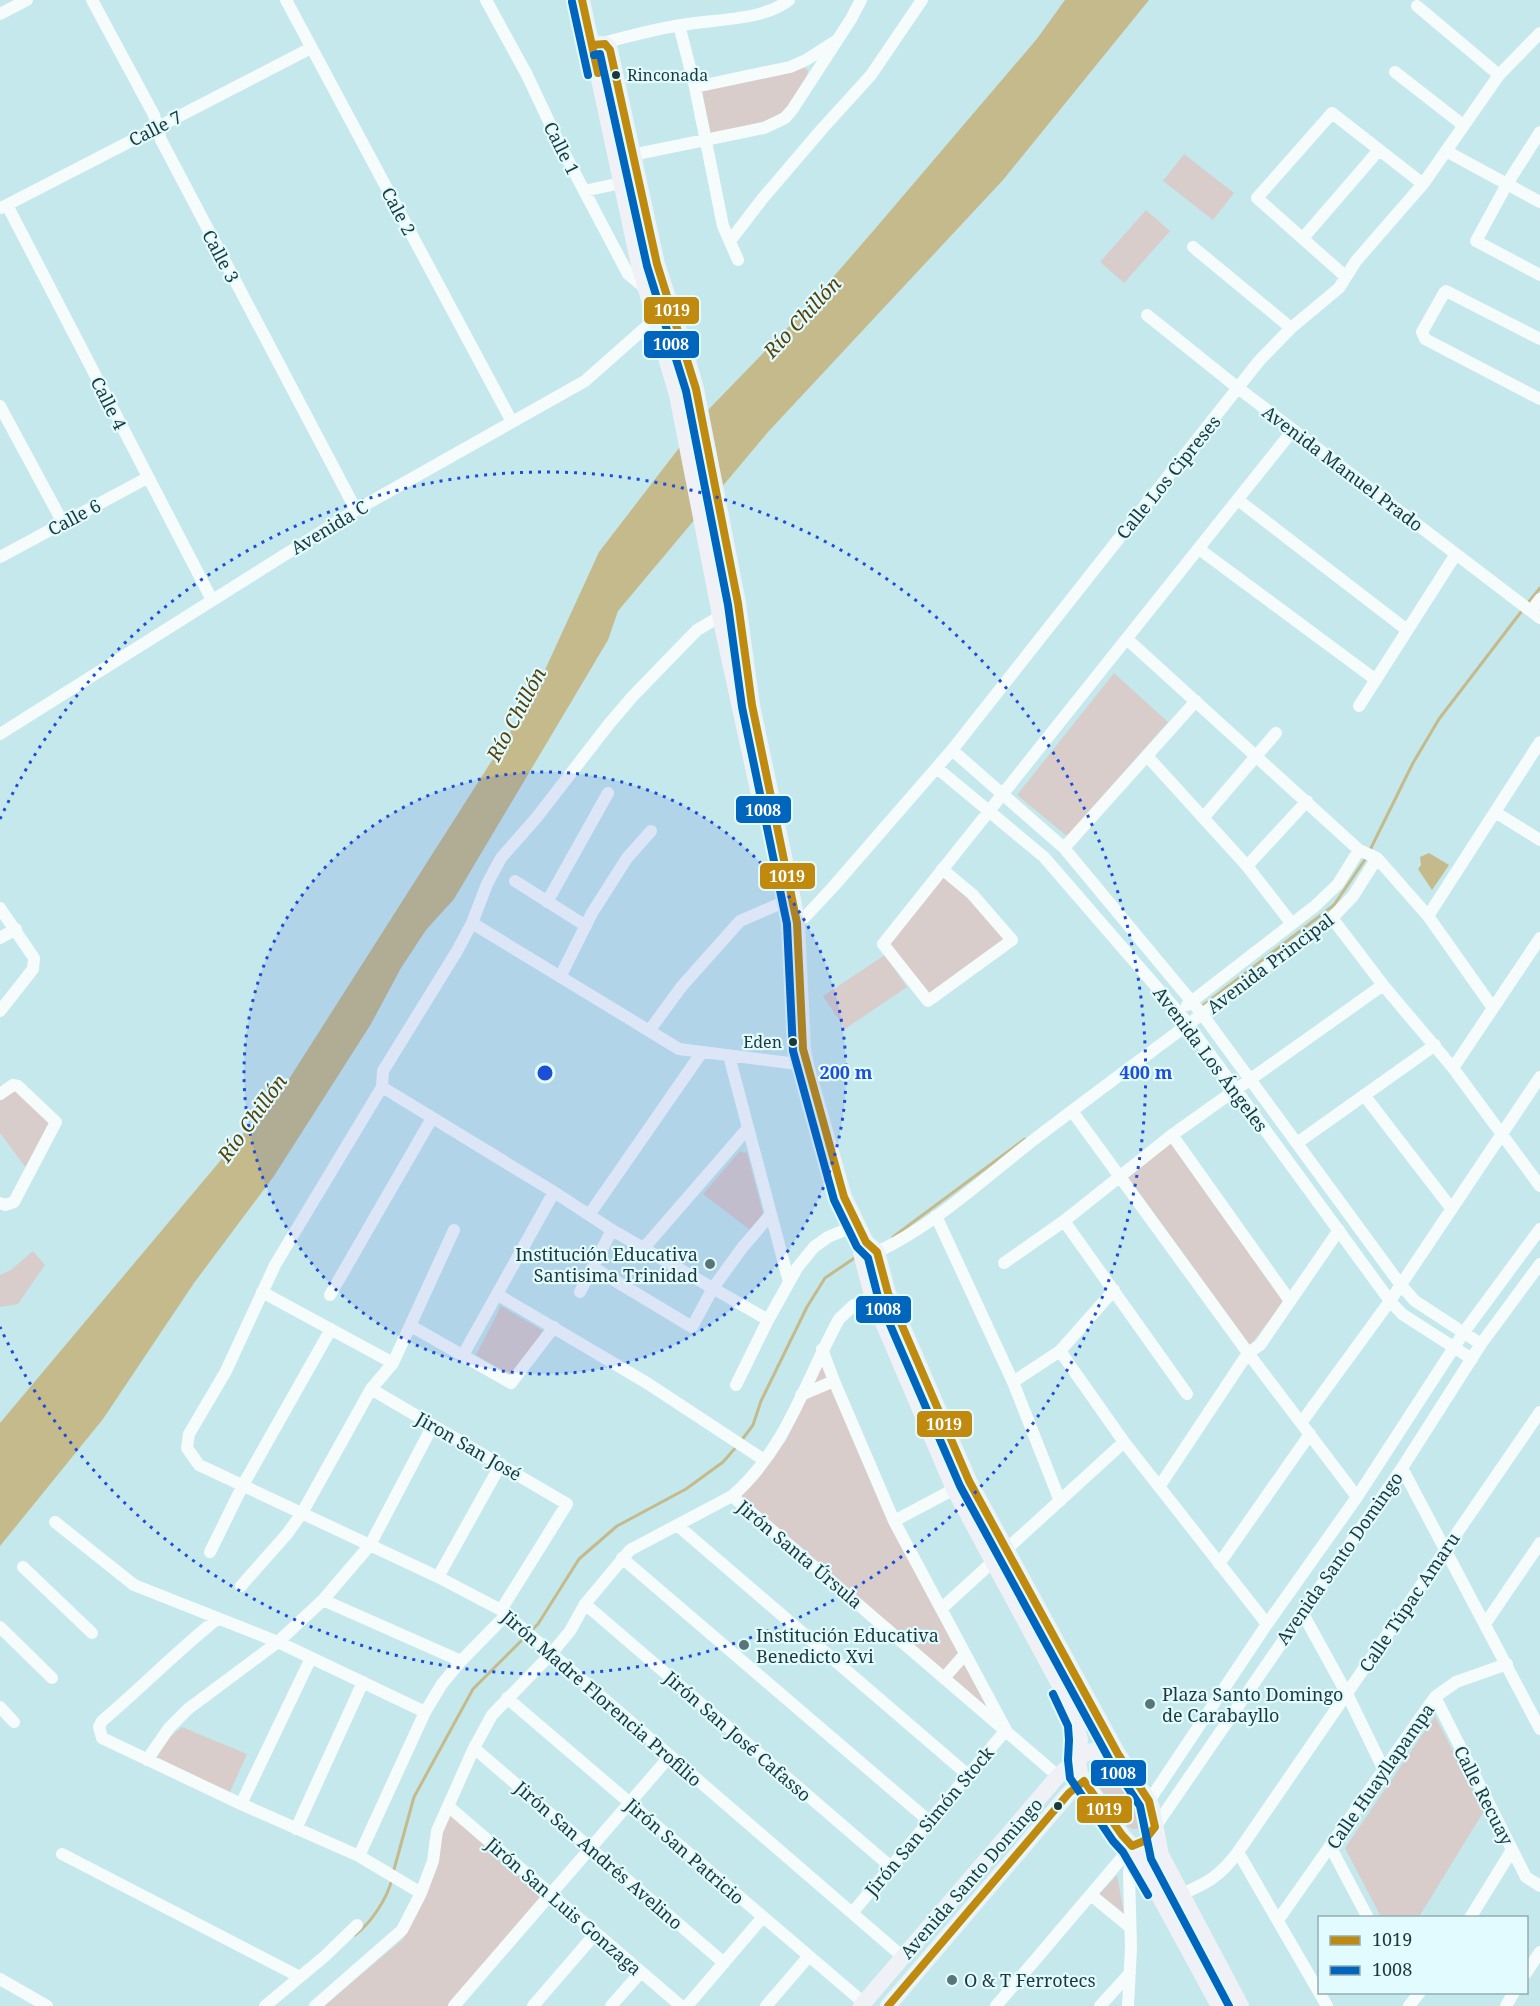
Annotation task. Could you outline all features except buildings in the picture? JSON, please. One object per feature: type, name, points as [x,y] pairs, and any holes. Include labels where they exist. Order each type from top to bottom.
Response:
[{"type":"main road","points":[[582,0],[597,44],[621,183],[639,265],[677,396],[720,612],[784,902],[792,1011],[844,1197],[857,1225],[871,1247],[861,1253],[993,1562],[1073,1710],[1080,1740],[1078,1760],[1080,1774],[1122,1836],[1132,1846],[1220,2006]]},
{"type":"main road","points":[[597,44],[608,45],[610,50],[657,264],[696,389],[738,603],[752,705],[797,923],[805,1057]]},
{"type":"main road","points":[[962,1485],[1006,1550],[1118,1754],[1149,1801],[1161,1855],[1180,1895],[1241,2006]]},
{"type":"main road","name":"Avenida Santo Domingo","points":[[862,2005],[1058,1776],[1090,1751],[1099,1748],[1118,1754]]},
{"type":"main road","name":"Avenida Santo Domingo","points":[[888,2006],[1069,1793],[1084,1781]]},
{"type":"main road","name":"Avenida Santo Domingo","points":[[1132,1846],[1144,1841],[1155,1827]]},
{"type":"street","points":[[0,14],[27,0]]},
{"type":"street","name":"Calle 3","points":[[92,0],[154,115],[160,140],[356,510]]},
{"type":"street","name":"Cale 2","points":[[286,0],[513,422]]},
{"type":"street","name":"Calle 1","points":[[486,0],[527,75],[560,146],[628,274],[646,289]]},
{"type":"street","points":[[597,44],[679,25],[762,13],[782,6],[789,0]]},
{"type":"street","points":[[632,155],[764,128],[785,118],[861,0]]},
{"type":"street","points":[[730,241],[814,137],[871,75],[922,0]]},
{"type":"street","points":[[1418,6],[1499,75]]},
{"type":"street","points":[[679,25],[695,87],[723,226],[738,260]]},
{"type":"street","name":"Calle Los Cipreses","points":[[797,923],[833,887],[952,750],[1259,361],[1291,328],[1339,288],[1356,261],[1423,184],[1499,75],[1540,33]]},
{"type":"street","points":[[695,87],[789,67],[806,60],[838,39]]},
{"type":"street","name":"Calle 7","points":[[3,207],[311,48]]},
{"type":"street","points":[[1395,72],[1463,125]]},
{"type":"street","points":[[1346,277],[1257,198],[1332,113],[1423,184]]},
{"type":"street","points":[[1540,132],[1507,184],[1476,241],[1540,275]]},
{"type":"street","points":[[1303,238],[1379,150]]},
{"type":"street","points":[[1446,151],[1540,202]]},
{"type":"street","points":[[584,191],[621,183]]},
{"type":"street","name":"Calle 4","points":[[3,207],[212,600]]},
{"type":"street","points":[[1193,247],[1291,328]]},
{"type":"street","points":[[1540,339],[1446,291],[1422,332],[1425,339],[1540,399]]},
{"type":"street","name":"Avenida Manuel Prado","points":[[1148,315],[1238,388],[1535,614]]},
{"type":"street","name":"Avenida C","points":[[0,734],[356,510],[585,381],[655,319]]},
{"type":"street","points":[[0,406],[63,523]]},
{"type":"street","points":[[942,869],[972,894],[1012,940],[928,1001],[883,944],[942,869],[1004,795],[1293,430]]},
{"type":"street","name":"Calle 6","points":[[0,557],[147,478]]},
{"type":"street","points":[[1238,500],[1407,630]]},
{"type":"street","points":[[1199,549],[1376,680]]},
{"type":"street","points":[[1359,706],[1456,554]]},
{"type":"street","points":[[1535,614],[1540,599]]},
{"type":"street","points":[[393,1363],[262,1292],[284,1249],[382,1087],[383,1071],[457,951],[501,858],[537,817],[609,724],[691,636],[720,612]]},
{"type":"street","points":[[1128,639],[1359,850],[1377,858],[1428,916],[1493,1008]]},
{"type":"street","points":[[1064,848],[1196,701]]},
{"type":"street","points":[[1203,819],[1276,733]]},
{"type":"street","points":[[1428,916],[1540,742]]},
{"type":"street","name":"Avenida Los Ángeles","points":[[952,750],[1064,848],[1192,1001],[1400,1284],[1415,1301],[1481,1344]]},
{"type":"street","points":[[1148,757],[1247,866],[1292,924]]},
{"type":"street","name":"Avenida Los Ángeles","points":[[937,768],[1044,857],[1178,1011],[1390,1301],[1402,1314],[1472,1359]]},
{"type":"street","points":[[547,902],[609,793]]},
{"type":"street","points":[[1247,866],[1307,801]]},
{"type":"street","points":[[1495,812],[1540,840]]},
{"type":"street","points":[[560,977],[586,926],[627,858],[651,831]]},
{"type":"street","name":"Avenida Principal","points":[[1178,1011],[1316,906],[1338,884],[1359,850]]},
{"type":"street","name":"Avenida Principal","points":[[871,1247],[891,1245],[936,1216],[1072,1111],[1332,918],[1353,896],[1377,858]]},
{"type":"street","points":[[515,881],[586,926]]},
{"type":"street","points":[[649,1030],[682,986],[740,921],[784,902]]},
{"type":"street","points":[[0,1011],[33,969],[34,958],[16,929],[1,911]]},
{"type":"street","points":[[1332,918],[1383,985],[1453,1068],[1540,1186]]},
{"type":"street","points":[[471,923],[679,1049],[729,1056],[805,1057]]},
{"type":"street","points":[[0,938],[16,929]]},
{"type":"street","points":[[1453,1068],[1540,938]]},
{"type":"street","points":[[1004,1263],[1064,1221],[1172,1135],[1383,985]]},
{"type":"street","points":[[1297,1143],[1435,1045]]},
{"type":"street","points":[[590,1215],[702,1052]]},
{"type":"street","points":[[729,1056],[789,1282]]},
{"type":"street","points":[[1302,1423],[1390,1301],[1540,1077]]},
{"type":"street","points":[[0,1094],[13,1085],[18,1086],[56,1122],[14,1202],[0,1203]]},
{"type":"street","points":[[382,1087],[643,1249],[768,1320]]},
{"type":"street","points":[[1364,1095],[1451,1208]]},
{"type":"street","points":[[1072,1111],[1248,1353],[1357,1497]]},
{"type":"street","points":[[330,1294],[432,1118]]},
{"type":"street","points":[[643,1249],[748,1128]]},
{"type":"street","points":[[1172,1135],[1290,1300]]},
{"type":"street","points":[[463,1355],[554,1192]]},
{"type":"street","points":[[594,1268],[692,1327],[713,1288],[742,1248],[771,1214]]},
{"type":"street","points":[[936,1216],[1013,1382],[1060,1501]]},
{"type":"street","points":[[1064,1221],[1187,1394]]},
{"type":"street","points":[[736,1384],[797,1268],[814,1247],[828,1237],[857,1225]]},
{"type":"street","name":"Avenida Santo Domingo","points":[[1149,1801],[1267,1624],[1357,1497],[1464,1332],[1540,1229]]},
{"type":"street","points":[[241,1586],[287,1534],[302,1513],[371,1389],[393,1363],[454,1230]]},
{"type":"street","points":[[580,1292],[612,1230]]},
{"type":"street","points":[[1159,1487],[1248,1353],[1260,1346],[1339,1230]]},
{"type":"street","name":"Avenida Santo Domingo","points":[[1155,1827],[1402,1468],[1481,1344],[1540,1264]]},
{"type":"street","points":[[1013,1382],[1060,1351],[1114,1290]]},
{"type":"street","name":"Jirón Madre Florencia Profilio","points":[[262,1292],[226,1371],[188,1439],[189,1453],[199,1465],[438,1577],[503,1612],[903,1957]]},
{"type":"street","points":[[498,1295],[648,1383],[764,1460]]},
{"type":"street","points":[[315,2006],[402,1930],[421,1893],[433,1861],[437,1831],[474,1748],[492,1715],[551,1654],[570,1630],[585,1604],[630,1550],[732,1496],[744,1486],[780,1439],[838,1319],[854,1305],[881,1296]]},
{"type":"street","points":[[411,1326],[510,1383],[554,1328]]},
{"type":"street","points":[[210,1552],[243,1485],[331,1329]]},
{"type":"street","points":[[822,1349],[894,1521],[1006,1730]]},
{"type":"street","points":[[1060,1351],[1124,1442],[1267,1624]]},
{"type":"street","points":[[801,1395],[834,1381]]},
{"type":"street","name":"Jiron San José","points":[[371,1389],[567,1504],[503,1612]]},
{"type":"street","name":"Calle Túpac Amaru","points":[[1180,1895],[1204,1885],[1224,1871],[1540,1412]]},
{"type":"street","points":[[147,1760],[169,1728],[188,1709],[278,1642],[323,1600],[370,1545],[433,1425]]},
{"type":"street","points":[[1219,1564],[1310,1434]]},
{"type":"street","points":[[941,1609],[1124,1442]]},
{"type":"street","points":[[438,1577],[501,1464]]},
{"type":"street","points":[[1402,1468],[1508,1664],[1540,1729]]},
{"type":"street","points":[[894,1521],[962,1485]]},
{"type":"street","name":"Jirón Santa Úrsula","points":[[732,1496],[1058,1776]]},
{"type":"street","points":[[55,1522],[134,1585],[278,1642],[425,1712]]},
{"type":"street","points":[[677,1525],[968,1775]]},
{"type":"street","points":[[1485,1624],[1540,1543]]},
{"type":"street","points":[[622,1558],[929,1821]]},
{"type":"street","points":[[23,1567],[92,1633]]},
{"type":"street","points":[[323,1600],[460,1662]]},
{"type":"street","name":"Jirón San José Cafasso","points":[[585,1604],[891,1867]]},
{"type":"street","points":[[359,1856],[425,1712],[442,1684],[503,1612]]},
{"type":"street","points":[[1302,1612],[1347,1694],[1384,1770]]},
{"type":"street","points":[[217,1618],[102,1721],[99,1727],[102,1738],[241,1804],[359,1856],[421,1893]]},
{"type":"street","points":[[0,1627],[52,1678]]},
{"type":"street","points":[[945,1677],[965,1654]]},
{"type":"street","points":[[241,1804],[311,1658]]},
{"type":"street","name":"Calle Huayllapampa","points":[[1278,1920],[1435,1697],[1456,1682],[1508,1664]]},
{"type":"street","points":[[296,1829],[363,1682]]},
{"type":"street","name":"Calle Recuay","points":[[1435,1697],[1526,1877],[1540,1886]]},
{"type":"street","name":"Jirón San Patricio","points":[[507,1698],[763,1917],[862,2005]]},
{"type":"street","points":[[0,1707],[14,1722]]},
{"type":"street","name":"Jirón San Simón Stock","points":[[852,1913],[1006,1730]]},
{"type":"street","name":"Jirón San Andrés Avelino","points":[[474,1748],[724,1963]]},
{"type":"street","points":[[454,2006],[670,1756]]},
{"type":"street","name":"Jirón San Luis Gonzaga","points":[[448,1806],[681,2006]]},
{"type":"street","points":[[996,2006],[1132,1846]]},
{"type":"street","points":[[1128,2006],[1129,1874],[1132,1846]]},
{"type":"street","points":[[1330,1846],[1367,1916]]},
{"type":"street","points":[[1471,1916],[1512,1850]]},
{"type":"street","points":[[1238,1852],[1318,1990]]},
{"type":"street","points":[[62,1854],[300,1977]]},
{"type":"street","points":[[1091,1895],[1130,1927]]},
{"type":"street","points":[[687,2006],[763,1917]]},
{"type":"street","points":[[265,2006],[325,1956],[357,1925]]},
{"type":"street","points":[[533,2006],[596,1933]]},
{"type":"street","points":[[1528,1971],[1540,1952]]},
{"type":"street","points":[[766,2006],[808,1956]]},
{"type":"street","points":[[611,2006],[641,1972]]},
{"type":"street","points":[[1100,2006],[1130,1972]]},
{"type":"street","points":[[0,1979],[47,2006]]},
{"type":"street","points":[[1409,2006],[1418,1994]]},
{"type":"shaded area","points":[[804,67],[808,71],[807,76],[780,114],[762,122],[711,134],[701,91]]},
{"type":"shaded area","points":[[1184,154],[1234,193],[1213,220],[1163,181]]},
{"type":"shaded area","points":[[1146,210],[1170,231],[1124,283],[1100,262]]},
{"type":"shaded area","points":[[1114,673],[1168,722],[1067,836],[1017,795]]},
{"type":"shaded area","points":[[943,875],[971,901],[1006,940],[928,994],[889,944]]},
{"type":"shaded area","points":[[885,955],[907,987],[845,1029],[823,996]]},
{"type":"shaded area","points":[[15,1091],[49,1123],[26,1168],[0,1133],[0,1101]]},
{"type":"shaded area","points":[[1171,1142],[1285,1301],[1250,1345],[1125,1173]]},
{"type":"shaded area","points":[[740,1151],[747,1153],[763,1214],[750,1230],[703,1194]]},
{"type":"shaded area","points":[[33,1251],[45,1265],[18,1304],[0,1307],[0,1275],[11,1270]]},
{"type":"shaded area","points":[[501,1306],[545,1332],[511,1375],[476,1355]]},
{"type":"shaded area","points":[[822,1358],[888,1521],[991,1710],[942,1671],[741,1497],[786,1441]]},
{"type":"shaded area","points":[[1435,1716],[1484,1811],[1420,1916],[1380,1916],[1345,1848]]},
{"type":"shaded area","points":[[182,1727],[247,1754],[230,1792],[156,1760],[166,1740]]},
{"type":"shaded area","points":[[1100,1757],[1111,1762],[1146,1808],[1148,1820],[1141,1827],[1133,1829],[1127,1826],[1089,1776],[1090,1763]]},
{"type":"shaded area","points":[[450,1814],[544,1894],[447,2006],[324,2006],[403,1939],[436,1871],[442,1836]]},
{"type":"shaded area","points":[[1117,1875],[1124,1913],[1099,1894]]},
{"type":"water","name":"Río Chillón","points":[[1065,0],[1149,0],[1003,180],[768,432],[618,611],[608,640],[454,899],[426,930],[401,968],[371,1024],[274,1176],[194,1283],[103,1419],[0,1546],[0,1423],[289,1079],[533,696],[599,552],[709,409],[803,312],[1036,40]]},
{"type":"water","points":[[1429,853],[1449,865],[1432,890],[1418,869],[1421,865],[1420,857]]},
{"type":"waterway","points":[[1528,603],[1540,588]]},
{"type":"waterway","points":[[1369,852],[1413,763],[1439,719],[1524,608]]},
{"type":"waterway","points":[[1201,1007],[1334,905],[1366,858]]},
{"type":"waterway","points":[[893,1237],[1025,1139]]},
{"type":"waterway","points":[[741,1441],[753,1425],[761,1401],[807,1307],[825,1278],[856,1257]]},
{"type":"waterway","points":[[530,1632],[538,1624],[579,1559],[617,1526],[686,1489],[723,1462],[737,1446]]},
{"type":"waterway","points":[[393,1873],[414,1797],[473,1689],[525,1637]]},
{"type":"waterway","points":[[1094,1725],[1098,1745]]},
{"type":"waterway","points":[[1086,1775],[1103,1768],[1101,1757]]},
{"type":"waterway","points":[[355,1935],[378,1910],[392,1879]]},
{"type":"transit line","name":"1019","points":[[582,0],[598,73]]},
{"type":"transit line","name":"1008","points":[[572,2],[588,75]]},
{"type":"transit line","name":"1019","points":[[592,45],[605,44],[610,50],[657,264],[696,389],[738,603],[752,705],[797,923],[803,1049],[844,1197],[866,1242],[877,1252],[888,1293],[969,1481],[1118,1754],[1149,1801],[1155,1827],[1144,1841],[1132,1846],[1084,1781],[1069,1793],[888,2006]]},
{"type":"transit line","name":"1008","points":[[594,55],[600,54],[647,266],[686,391],[728,605],[742,707],[787,924],[793,1051],[834,1200],[857,1247],[868,1258],[878,1297],[960,1486],[1109,1759],[1140,1806],[1151,1859],[1229,2006]]},
{"type":"transit line","name":"1008","points":[[1053,1694],[1068,1726],[1070,1778],[1123,1852],[1148,1895]]},
{"type":"place","name":"Rinconada","points":[[616,75]]},
{"type":"place","name":"Eden","points":[[793,1042]]},
{"type":"place","name":"Institución Educativa Santisima Trinidad","points":[[710,1264]]},
{"type":"place","name":"Institución Educativa Benedicto Xvi","points":[[744,1645]]},
{"type":"place","name":"Plaza Santo Domingo de Carabayllo","points":[[1150,1704]]},
{"type":"place","name":"O & T Ferrotecs","points":[[952,1980]]}]
